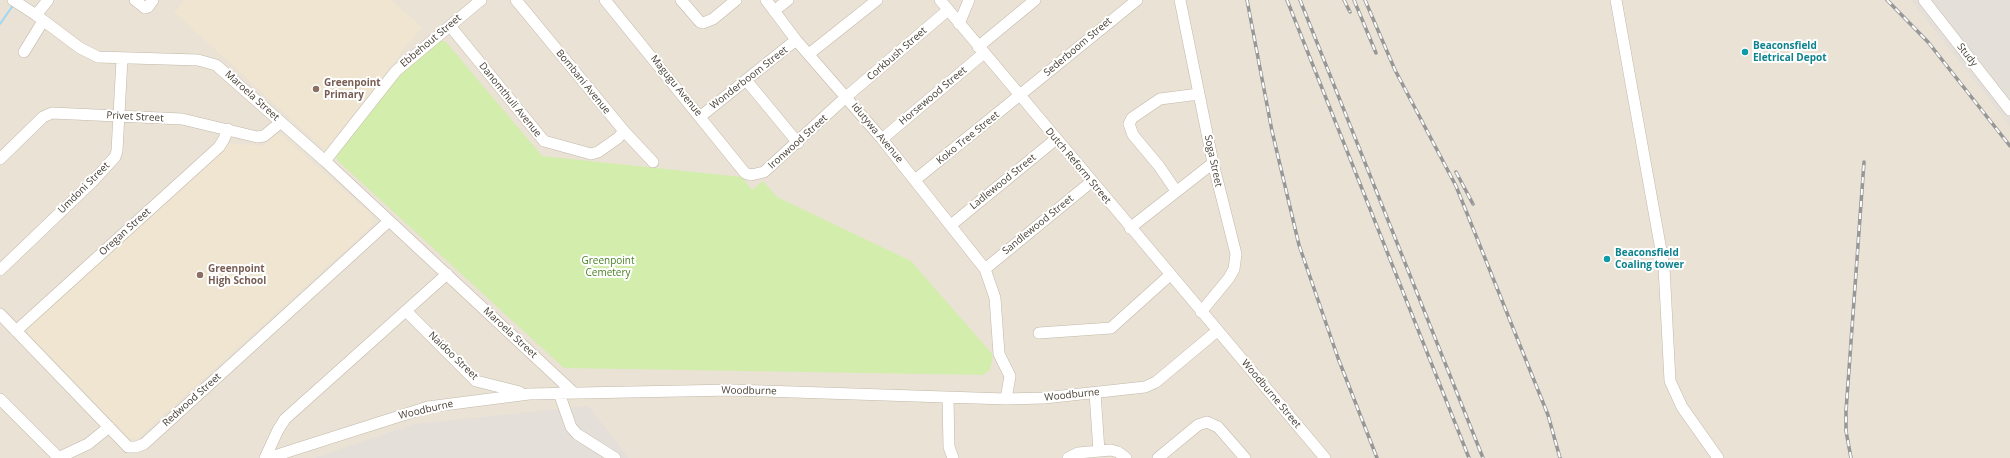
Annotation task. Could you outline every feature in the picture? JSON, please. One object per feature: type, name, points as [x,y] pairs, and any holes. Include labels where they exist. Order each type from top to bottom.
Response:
[{"type":"street","points":[[24,52],[48,0]]},
{"type":"street","points":[[135,0],[145,8],[153,0]]},
{"type":"street","name":"Ebbehout Street","points":[[325,161],[396,71],[481,0]]},
{"type":"street","name":"Bombani Avenue","points":[[516,0],[624,132],[653,162]]},
{"type":"street","name":"Magugu Avenue","points":[[605,0],[701,116],[745,173]]},
{"type":"street","points":[[681,0],[700,22],[703,23],[713,19],[736,0]]},
{"type":"street","name":"Idutywa Avenue","points":[[766,0],[796,40],[882,139],[985,268],[995,298],[999,354],[1010,376],[1006,400]]},
{"type":"street","points":[[774,11],[788,0]]},
{"type":"street","points":[[809,54],[877,0]]},
{"type":"street","name":"Dutch Reform Street","points":[[940,0],[1217,331]]},
{"type":"street","points":[[959,24],[969,0]]},
{"type":"street","name":"Horsewood Street","points":[[882,139],[1035,0]]},
{"type":"street","name":"Sederboom Street","points":[[1020,96],[1135,0]]},
{"type":"street","name":"Soga Street","points":[[1180,0],[1213,163],[1233,242],[1236,262],[1228,278],[1201,312]]},
{"type":"street","points":[[1616,0],[1664,268],[1670,382],[1682,407],[1718,458]]},
{"type":"street","name":"Study","points":[[1924,0],[2010,110]]},
{"type":"street","name":"Maroela Street","points":[[15,1],[80,48],[98,57],[209,62],[216,65],[231,76],[325,161],[574,393]]},
{"type":"street","name":"Corkbush Street","points":[[846,97],[948,10]]},
{"type":"street","name":"Danomthuli Avenue","points":[[450,26],[544,141],[591,154],[598,152],[624,132]]},
{"type":"street","name":"Wonderboom Street","points":[[701,116],[796,40]]},
{"type":"street","name":"Umdoni Street","points":[[0,270],[92,182],[115,157],[117,151],[122,59]]},
{"type":"street","points":[[746,80],[798,143]]},
{"type":"street","points":[[1176,191],[1160,166],[1133,135],[1129,124],[1132,118],[1160,99],[1199,94]]},
{"type":"street","name":"Koko Tree Street","points":[[915,180],[1020,96]]},
{"type":"street","name":"Ironwood Street","points":[[745,173],[755,175],[764,172],[798,143],[846,97]]},
{"type":"street","name":"Privet Street","points":[[0,159],[49,114],[182,119],[261,137],[281,122]]},
{"type":"street","name":"Oregan Street","points":[[16,331],[219,147],[228,130]]},
{"type":"street","name":"Ladlewood Street","points":[[951,225],[1056,139]]},
{"type":"street","points":[[1130,228],[1213,163]]},
{"type":"street","name":"Sandlewood Street","points":[[985,268],[1091,182]]},
{"type":"street","name":"Redwood Street","points":[[0,314],[128,447],[136,447],[144,444],[389,221]]},
{"type":"street","points":[[271,457],[278,430],[285,419],[407,312],[447,274]]},
{"type":"street","points":[[1039,333],[1111,328],[1170,275]]},
{"type":"street","name":"Naidoo Street","points":[[407,312],[476,381],[529,394]]},
{"type":"street","name":"Woodburne","points":[[271,457],[428,408],[529,394],[733,390],[1006,400],[1044,398],[1145,387],[1156,382],[1217,331]]},
{"type":"street","name":"Woodburne Street","points":[[1217,331],[1325,458]]},
{"type":"street","points":[[559,393],[571,427],[577,434],[615,458]]},
{"type":"street","points":[[1095,393],[1099,451]]},
{"type":"street","points":[[948,398],[949,447],[953,458]]},
{"type":"street","points":[[1,404],[58,458],[88,444],[109,427]]},
{"type":"street","points":[[1158,458],[1198,425],[1207,422],[1218,427],[1245,458]]},
{"type":"street","points":[[1068,458],[1078,453],[1099,451],[1118,452],[1126,458]]},
{"type":"shaded area","points":[[0,0],[2010,0],[2010,458],[0,458]]},
{"type":"shaded area","name":"Greenpoint Primary","points":[[184,0],[391,0],[422,27],[325,150],[174,12]]},
{"type":"shaded area","points":[[1911,0],[2010,0],[2010,126]]},
{"type":"shaded area","name":"Greenpoint High School","points":[[274,134],[282,135],[372,215],[373,225],[137,439],[129,438],[28,334],[28,325],[229,143],[263,146]]},
{"type":"shaded area","points":[[588,406],[629,458],[314,458],[414,424]]},
{"type":"green space","name":"Greenpoint Cemetery","points":[[439,40],[446,42],[542,156],[742,177],[752,190],[763,181],[777,197],[911,261],[993,355],[990,370],[983,375],[564,368],[337,160],[336,153],[399,73]]},
{"type":"waterway","points":[[0,24],[14,4]]},
{"type":"railway","points":[[1247,0],[1272,131],[1299,245],[1338,358],[1377,458]]},
{"type":"railway","points":[[1287,0],[1469,458]]},
{"type":"railway","points":[[1300,0],[1483,458]]},
{"type":"railway","points":[[1344,0],[1350,12]]},
{"type":"railway","points":[[1354,0],[1376,53]]},
{"type":"railway","points":[[1365,0],[1395,70],[1456,186],[1548,415],[1560,458]]},
{"type":"railway","points":[[1887,0],[1928,42],[2010,146]]},
{"type":"railway","points":[[1851,458],[1846,431],[1846,411],[1864,162]]},
{"type":"railway","points":[[1456,172],[1473,204]]},
{"type":"place","name":"Beaconsfield Eletrical Depot","points":[[1745,52]]},
{"type":"place","name":"Greenpoint Primary","points":[[316,89]]},
{"type":"place","name":"Beaconsfield Coaling tower","points":[[1607,259]]},
{"type":"place","name":"Greenpoint High School","points":[[200,275]]}]
